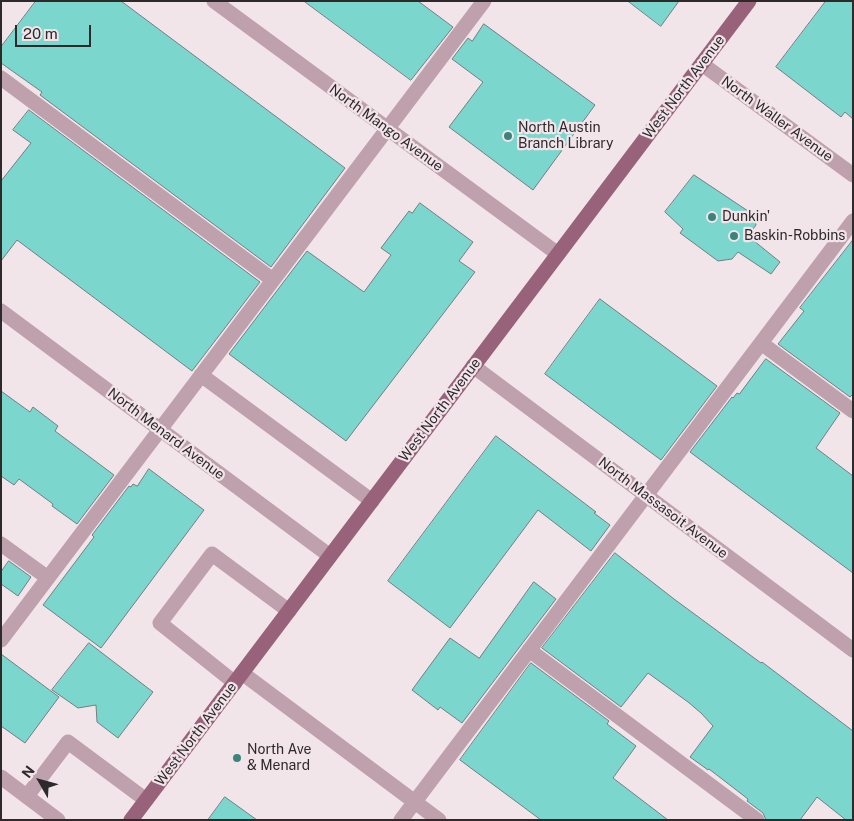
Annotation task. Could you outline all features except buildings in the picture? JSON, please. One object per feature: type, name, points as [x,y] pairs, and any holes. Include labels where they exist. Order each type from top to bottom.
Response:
[{"type":"main road","name":"West North Avenue","points":[[131,820],[749,1]]},
{"type":"street","name":"North Mango Avenue","points":[[214,1],[558,254]]},
{"type":"street","points":[[1,640],[484,1]]},
{"type":"street","name":"North Waller Avenue","points":[[702,64],[853,175]]},
{"type":"street","points":[[1,78],[273,280]]},
{"type":"street","points":[[401,820],[853,221]]},
{"type":"street","name":"North Menard Avenue","points":[[1,312],[330,556]]},
{"type":"street","points":[[761,343],[853,411]]},
{"type":"street","name":"North Massasoit Avenue","points":[[473,366],[853,650]]},
{"type":"street","points":[[201,375],[372,501]]},
{"type":"street","points":[[1,544],[48,578]]},
{"type":"street","points":[[289,611],[212,554],[160,623],[439,820]]},
{"type":"street","points":[[529,650],[757,820]]},
{"type":"street","points":[[27,796],[68,742],[146,800]]},
{"type":"street","points":[[1,777],[58,820]]},
{"type":"place","name":"North Austin Branch Library","points":[[508,136]]},
{"type":"place","name":"Dunkin'","points":[[712,217]]},
{"type":"place","name":"Baskin-Robbins","points":[[734,236]]},
{"type":"place","name":"North Ave & Menard","points":[[237,758]]}]
